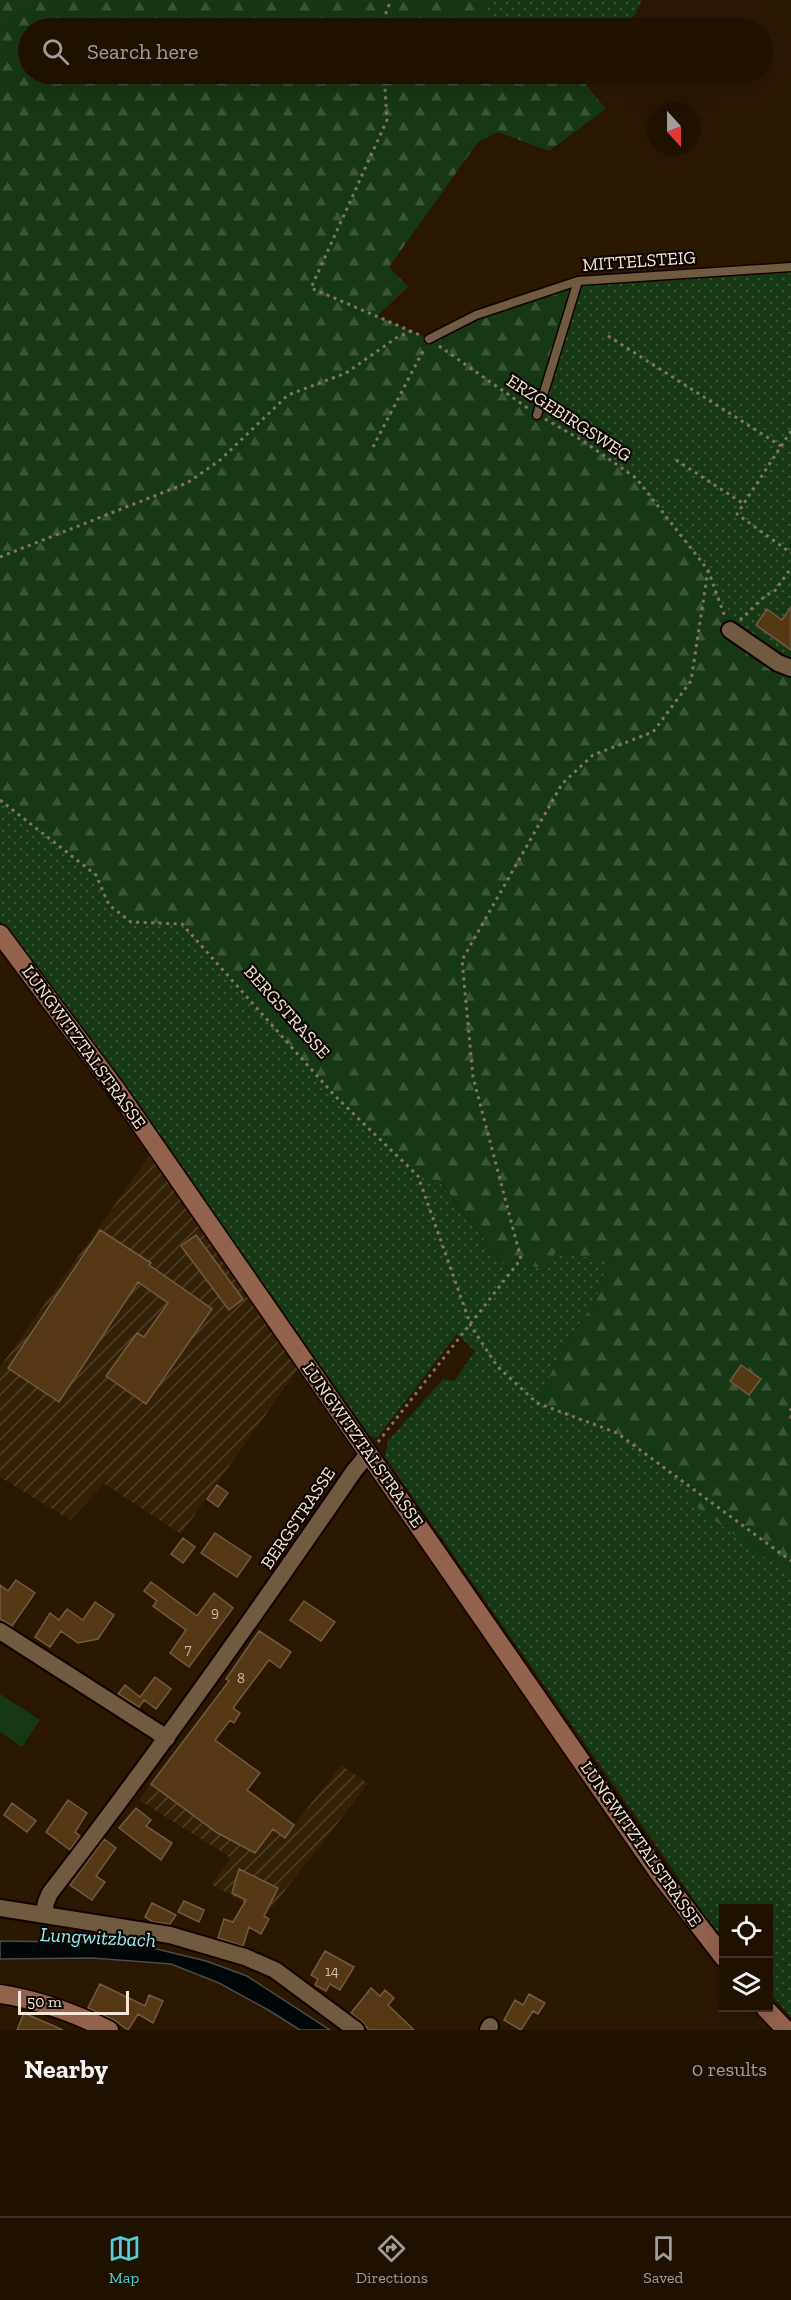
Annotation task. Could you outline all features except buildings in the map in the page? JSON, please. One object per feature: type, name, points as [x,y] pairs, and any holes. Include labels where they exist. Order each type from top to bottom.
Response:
[{"type":"main road","name":"LUNGWITZTALSTRASSE","points":[[0,934],[118,1092],[660,1875],[719,1953]]},
{"type":"main road","points":[[0,1994],[27,1998],[72,2012],[109,2030]]},
{"type":"main road","points":[[770,2012],[787,2030]]},
{"type":"street","points":[[730,630],[778,663],[791,668]]},
{"type":"street","name":"BERGSTRASSE","points":[[44,1914],[50,1893],[167,1738],[354,1471],[369,1453]]},
{"type":"street","points":[[0,1630],[167,1738]]},
{"type":"street","points":[[0,1908],[170,1935],[245,1957],[275,1970],[356,2030]]},
{"type":"lane","name":"MITTELSTEIG","points":[[429,339],[476,315],[578,281],[791,267]]},
{"type":"lane","points":[[537,415],[578,281]]},
{"type":"lane","points":[[787,2030],[791,2026]]},
{"type":"path","points":[[384,18],[391,0]]},
{"type":"path","name":"ERZGEBIRGSWEG","points":[[385,84],[387,120],[311,288],[429,339],[537,415],[583,441],[636,478],[708,570],[730,630]]},
{"type":"path","points":[[0,557],[187,483],[219,461],[288,395],[346,373],[396,338],[412,331]]},
{"type":"path","points":[[608,336],[781,446]]},
{"type":"path","points":[[373,447],[429,339]]},
{"type":"path","points":[[791,430],[737,514],[791,553]]},
{"type":"path","points":[[676,460],[744,504]]},
{"type":"path","points":[[730,630],[766,595],[774,592],[791,568]]},
{"type":"path","points":[[369,1453],[471,1326],[521,1259],[473,1077],[462,960],[562,784],[593,755],[653,732],[691,681],[708,570]]},
{"type":"path","name":"BERGSTRASSE","points":[[0,801],[96,875],[109,905],[131,922],[183,924],[336,1096],[418,1176],[471,1326],[497,1366],[537,1403],[617,1433],[791,1561]]},
{"type":"path","points":[[791,1408],[791,1421]]},
{"type":"shaded area","points":[[152,1152],[298,1369],[181,1534],[104,1484],[70,1520],[0,1477],[0,1367]]},
{"type":"shaded area","points":[[217,1696],[240,1713],[234,1723],[229,1720],[215,1740],[260,1773],[248,1790],[294,1825],[341,1765],[368,1784],[266,1915],[211,1884],[231,1858],[139,1800]]},
{"type":"shaded area","points":[[0,1941],[132,1943],[206,1961],[247,1976],[330,2030],[300,2030],[219,1983],[171,1964],[92,1958],[0,1959]]},
{"type":"green space","points":[[0,0],[484,0],[484,18],[18,18],[18,84],[585,84],[606,109],[549,151],[498,132],[478,142],[389,267],[408,287],[377,316],[429,339],[476,315],[578,281],[537,415],[583,441],[636,478],[708,570],[730,630],[791,668],[791,1576],[687,1500],[694,1488],[617,1433],[537,1403],[564,1346],[594,1303],[609,1260],[555,1253],[550,1268],[503,1264],[440,1181],[418,1176],[335,1096],[183,924],[131,922],[109,905],[96,875],[0,800]]},
{"type":"green space","points":[[484,0],[642,0],[632,18],[484,18]]},
{"type":"green space","points":[[791,267],[791,668],[730,630],[537,415],[578,281]]},
{"type":"green space","points":[[0,800],[96,875],[109,905],[131,922],[182,924],[335,1096],[418,1176],[439,1181],[503,1264],[555,1253],[609,1260],[594,1303],[564,1346],[537,1403],[617,1433],[694,1489],[688,1500],[791,1576],[791,2017],[773,1997],[773,1904],[719,1904],[719,1933],[385,1457],[388,1441],[443,1379],[454,1381],[475,1351],[457,1334],[377,1438],[370,1436],[126,1087],[0,921]]},
{"type":"green space","points":[[0,1694],[40,1720],[22,1747],[0,1732]]},
{"type":"water label","name":"Lungwitzbach","points":[[98,1937]]}]
